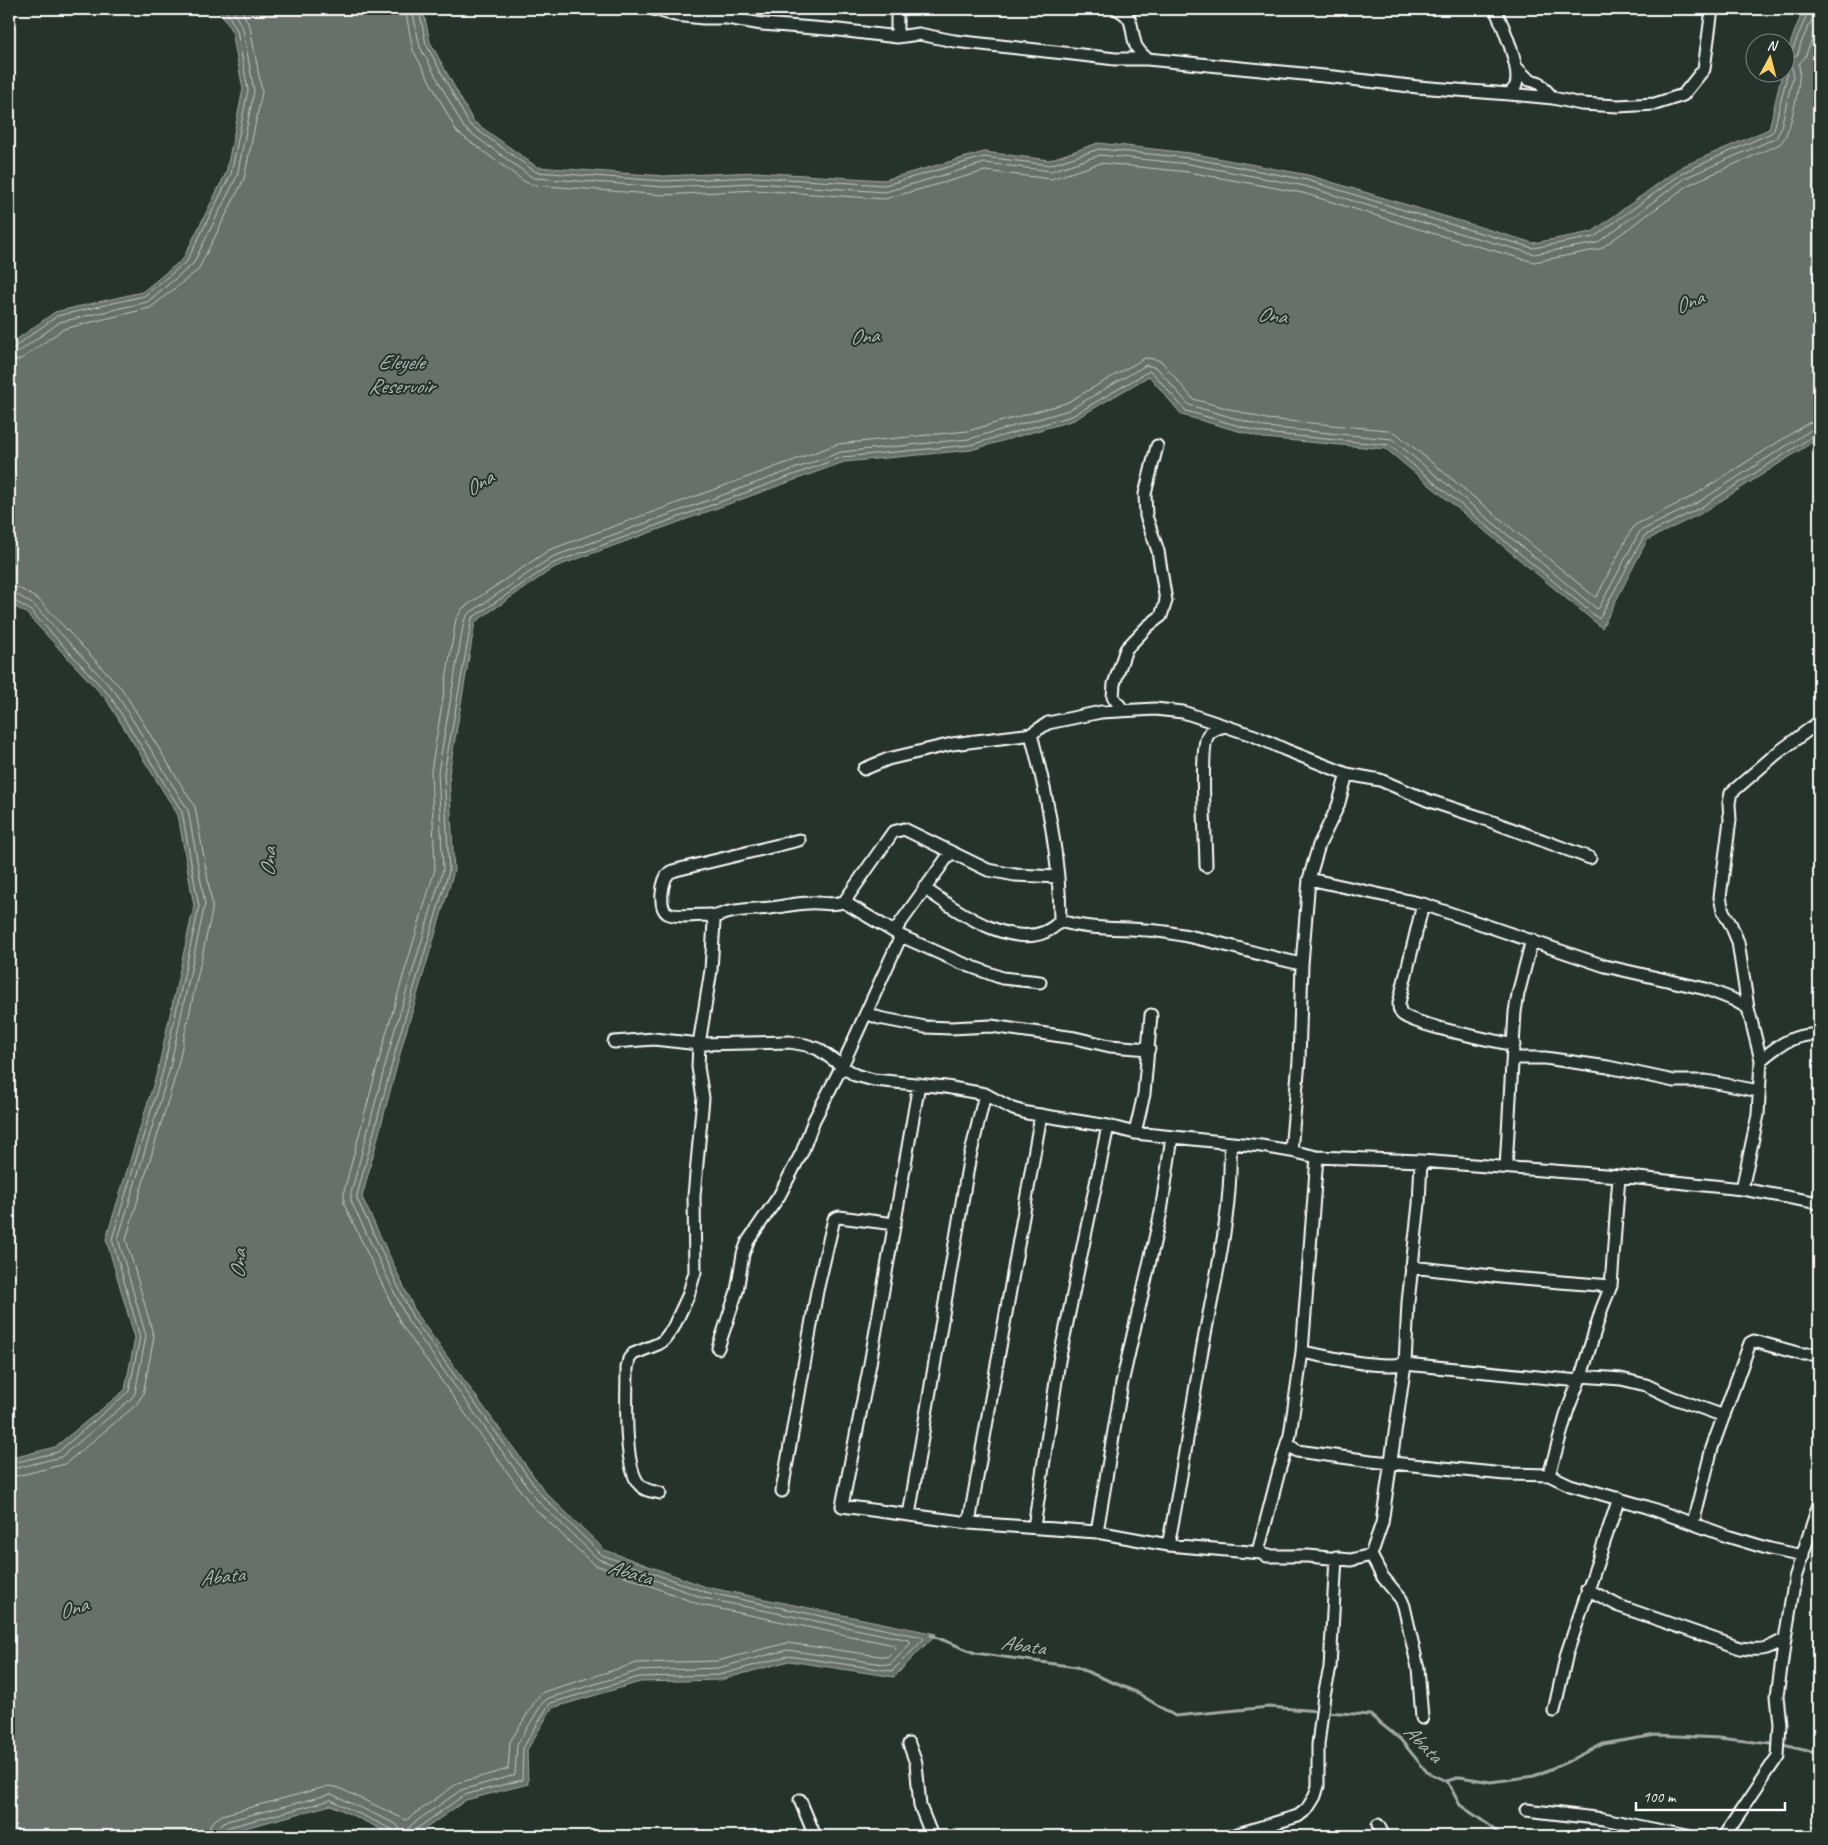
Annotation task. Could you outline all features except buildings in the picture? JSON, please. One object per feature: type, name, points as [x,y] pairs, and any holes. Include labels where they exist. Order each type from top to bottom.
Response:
[{"type":"street","points":[[653,9],[675,15],[727,18],[762,24],[897,37],[918,34],[1073,54],[1275,71],[1418,88],[1509,94],[1553,98],[1581,104],[1618,106],[1655,104],[1684,95],[1704,69],[1712,9]]},
{"type":"street","points":[[897,9],[897,37]]},
{"type":"street","points":[[1117,9],[1133,25],[1135,45],[1147,60]]},
{"type":"street","points":[[1496,9],[1512,49],[1516,67],[1516,84],[1509,94]]},
{"type":"street","points":[[1516,67],[1529,80],[1538,82],[1553,98]]},
{"type":"street","points":[[1123,710],[1112,697],[1114,684],[1126,650],[1148,626],[1161,616],[1166,601],[1158,551],[1146,516],[1145,494],[1157,446]]},
{"type":"street","points":[[864,769],[888,759],[952,744],[1031,734],[1042,725],[1056,720],[1123,710],[1172,710],[1256,736],[1347,774],[1380,780],[1427,800],[1590,858]]},
{"type":"street","points":[[1742,1189],[1758,1115],[1761,1060],[1748,1008],[1738,942],[1723,911],[1720,897],[1730,820],[1729,803],[1732,793],[1776,754],[1819,722]]},
{"type":"street","points":[[1206,866],[1204,755],[1207,736],[1212,730],[1225,726]]},
{"type":"street","points":[[924,888],[954,909],[1003,933],[1021,935],[1042,933],[1054,928],[1060,921],[1058,877],[1043,778],[1031,734]]},
{"type":"street","points":[[1291,1151],[1299,1060],[1302,964],[1309,879],[1319,845],[1338,806],[1347,774]]},
{"type":"street","points":[[799,840],[676,870],[669,874],[665,881],[661,902],[667,913],[674,915],[710,916],[712,918],[735,910],[772,908],[790,903],[812,902],[830,905],[844,902],[893,832],[904,829],[988,870],[1058,877]]},
{"type":"street","points":[[718,1348],[735,1298],[743,1254],[748,1241],[789,1178],[802,1152],[814,1120],[842,1066],[866,1013],[897,934],[924,888],[951,852]]},
{"type":"street","points":[[1309,879],[1423,904],[1605,966],[1706,989],[1732,999],[1748,1008]]},
{"type":"street","points":[[844,902],[897,934],[959,962],[1002,978],[1040,982]]},
{"type":"street","points":[[1423,904],[1399,1003],[1400,1010],[1404,1015],[1424,1024],[1514,1045]]},
{"type":"street","points":[[660,1493],[643,1488],[632,1472],[628,1433],[627,1368],[629,1359],[633,1354],[658,1344],[664,1340],[673,1328],[688,1296],[695,1272],[694,1196],[703,1098],[698,1067],[699,1044],[711,970],[714,922],[712,918]]},
{"type":"street","points":[[1060,921],[1076,926],[1170,932],[1302,964]]},
{"type":"street","points":[[1506,1167],[1518,994],[1532,940]]},
{"type":"street","points":[[866,1013],[880,1018],[925,1027],[991,1026],[1075,1038],[1110,1046],[1149,1049]]},
{"type":"street","points":[[1135,1133],[1144,1094],[1151,1015]]},
{"type":"street","points":[[1761,1060],[1778,1045],[1795,1037],[1811,1034],[1819,1035]]},
{"type":"street","points":[[614,1042],[654,1039],[699,1044],[767,1042],[798,1044],[818,1049],[855,1075],[874,1080],[919,1084],[985,1094],[1014,1109],[1108,1126],[1135,1133],[1291,1151],[1317,1157],[1421,1161],[1619,1176],[1742,1189],[1819,1203]]},
{"type":"street","points":[[1513,1058],[1545,1058],[1608,1067],[1674,1081],[1706,1081],[1759,1091]]},
{"type":"street","points":[[919,1084],[895,1224],[842,1506],[969,1523],[1097,1532],[1168,1545],[1261,1553],[1267,1556],[1336,1557],[1351,1560],[1371,1555]]},
{"type":"street","points":[[909,1515],[969,1161],[985,1094]]},
{"type":"street","points":[[969,1523],[1041,1115]]},
{"type":"street","points":[[1034,1527],[1059,1361],[1108,1126]]},
{"type":"street","points":[[1097,1532],[1124,1374],[1161,1212],[1172,1137]]},
{"type":"street","points":[[1168,1545],[1185,1460],[1200,1360],[1228,1211],[1230,1144]]},
{"type":"street","points":[[1261,1553],[1259,1548],[1287,1443],[1302,1352],[1317,1157]]},
{"type":"street","points":[[1421,1161],[1419,1204],[1408,1302],[1405,1364],[1381,1529],[1371,1555],[1382,1576],[1404,1606],[1418,1668],[1422,1718]]},
{"type":"street","points":[[1549,1474],[1568,1409],[1611,1286],[1619,1176]]},
{"type":"street","points":[[782,1491],[817,1292],[834,1219],[839,1217],[895,1224]]},
{"type":"street","points":[[1411,1267],[1510,1278],[1611,1286]]},
{"type":"street","points":[[1693,1523],[1712,1448],[1750,1344],[1754,1342],[1801,1354],[1819,1354]]},
{"type":"street","points":[[1302,1352],[1358,1364],[1390,1366],[1405,1364],[1580,1378],[1621,1379],[1646,1385],[1671,1397],[1724,1416]]},
{"type":"street","points":[[1287,1443],[1296,1451],[1391,1463],[1505,1474],[1549,1474],[1570,1485],[1619,1498],[1727,1536],[1770,1549],[1803,1556]]},
{"type":"street","points":[[1554,1711],[1567,1653],[1619,1498]]},
{"type":"street","points":[[1724,1836],[1778,1756],[1780,1724],[1777,1696],[1784,1639],[1796,1578],[1819,1504]]},
{"type":"street","points":[[1231,1836],[1298,1816],[1306,1809],[1315,1796],[1318,1786],[1318,1745],[1324,1695],[1330,1668],[1336,1557]]},
{"type":"street","points":[[1587,1589],[1619,1606],[1740,1648],[1752,1650],[1766,1649],[1784,1639]]},
{"type":"street","points":[[909,1744],[916,1763],[920,1806],[932,1836]]},
{"type":"street","points":[[800,1800],[815,1836]]},
{"type":"street","points":[[1526,1810],[1604,1818],[1686,1836]]},
{"type":"street","points":[[1378,1825],[1384,1836]]},
{"type":"water","name":"Eleyele Reservoir","points":[[219,9],[423,9],[430,42],[473,121],[537,167],[664,176],[755,172],[884,180],[984,152],[1049,160],[1098,143],[1190,153],[1308,175],[1533,243],[1592,232],[1681,167],[1769,129],[1780,82],[1796,82],[1794,32],[1797,24],[1804,9],[1819,9],[1819,438],[1702,513],[1647,540],[1602,628],[1386,449],[1263,438],[1182,415],[1149,376],[1074,420],[971,450],[844,462],[555,567],[475,622],[449,774],[454,871],[404,1039],[362,1197],[417,1315],[546,1493],[605,1550],[706,1587],[936,1634],[894,1677],[789,1661],[720,1680],[640,1682],[552,1708],[527,1750],[528,1784],[466,1800],[415,1836],[395,1836],[331,1805],[230,1832],[223,1836],[9,1836],[9,1459],[55,1447],[125,1390],[135,1338],[106,1239],[158,1069],[194,906],[178,815],[106,699],[26,613],[9,603],[9,345],[55,312],[142,292],[183,259],[226,173],[243,89],[232,32]]},
{"type":"waterway","name":"Abata","points":[[931,1635],[975,1653],[1076,1667],[1136,1692],[1175,1716],[1269,1707],[1318,1711]]},
{"type":"waterway","name":"Abata","points":[[1325,1712],[1370,1715],[1400,1739],[1427,1772],[1447,1781],[1460,1777],[1491,1782],[1534,1776],[1603,1744],[1656,1735],[1719,1738],[1788,1746],[1819,1754]]},
{"type":"waterway","points":[[1447,1781],[1460,1805],[1493,1828],[1500,1836]]},
{"type":"water label","name":"Ona","points":[[1689,302]]},
{"type":"water label","name":"Ona","points":[[1272,315]]},
{"type":"water label","name":"Ona","points":[[864,336]]},
{"type":"water label","name":"Ona","points":[[479,483]]},
{"type":"water label","name":"Ona","points":[[268,862]]},
{"type":"water label","name":"Ona","points":[[238,1264]]},
{"type":"water label","name":"Ona","points":[[73,1608]]}]
